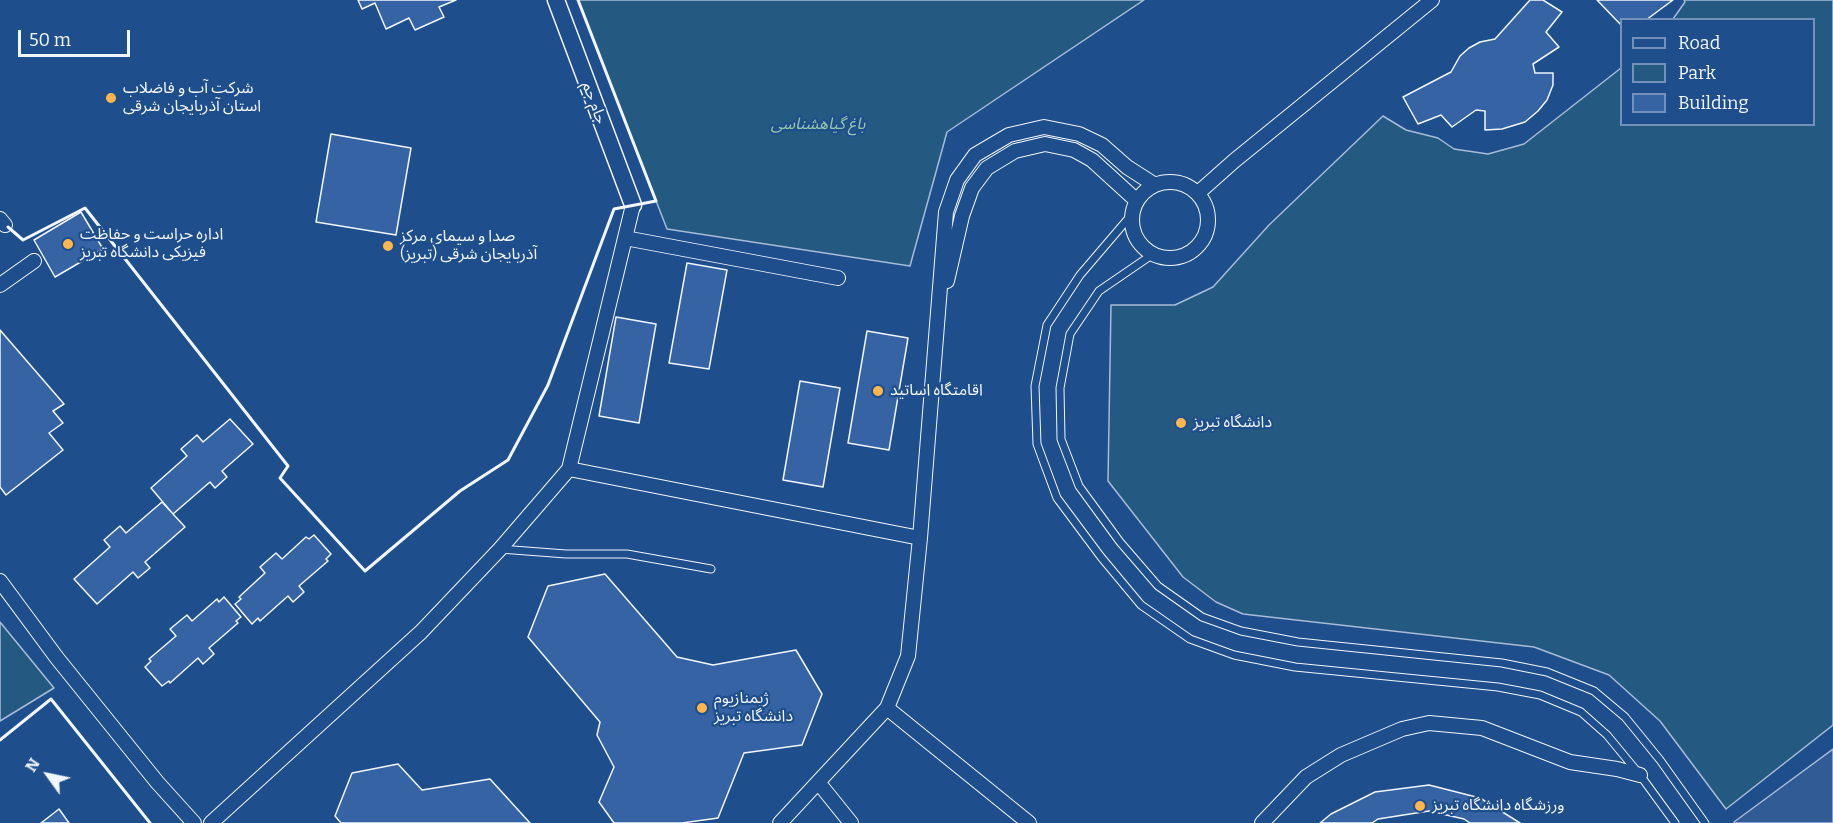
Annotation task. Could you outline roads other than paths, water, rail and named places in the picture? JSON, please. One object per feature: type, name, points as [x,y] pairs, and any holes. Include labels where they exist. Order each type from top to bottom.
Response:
[{"type":"street","name":"جام جم","points":[[556,0],[633,205]]},
{"type":"street","points":[[1198,193],[1432,0]]},
{"type":"street","points":[[780,823],[886,708],[908,656],[920,538],[946,212],[957,180],[975,155],[1009,135],[1044,127],[1079,134],[1102,146],[1127,167],[1155,185]]},
{"type":"street","points":[[937,327],[962,216],[972,189],[987,168],[1015,151],[1045,144],[1074,150],[1092,160],[1135,207]]},
{"type":"street","points":[[1166,182],[1178,182],[1198,193],[1205,203],[1208,226],[1197,247],[1188,254],[1164,257],[1153,254],[1144,247],[1132,226],[1135,207],[1145,191],[1166,182]]},
{"type":"street","points":[[211,823],[421,632],[500,549],[569,469],[633,205]]},
{"type":"street","points":[[625,238],[838,278]]},
{"type":"street","points":[[0,285],[34,261]]},
{"type":"street","points":[[569,469],[920,538]]},
{"type":"street","points":[[0,581],[64,667],[157,782],[194,823]]},
{"type":"street","points":[[886,708],[1029,823]]},
{"type":"street","points":[[1263,823],[1306,777],[1341,755],[1402,729],[1429,723],[1482,728],[1570,762],[1617,768],[1640,775]]},
{"type":"street","points":[[818,782],[851,823]]},
{"type":"lane","points":[[1135,207],[1080,275],[1047,325],[1035,386],[1037,444],[1057,498],[1101,557],[1141,605],[1190,639],[1234,655],[1295,667],[1498,687],[1540,695],[1581,712],[1607,735],[1640,775],[1674,823]]},
{"type":"lane","points":[[1153,254],[1099,291],[1070,334],[1060,388],[1061,438],[1079,486],[1120,542],[1158,586],[1202,617],[1241,631],[1298,642],[1502,663],[1547,672],[1594,691],[1625,717],[1660,760],[1705,823]]},
{"type":"lane","points":[[500,549],[566,554],[627,554],[711,569]]},
{"type":"place","name":"شرکت آب و فاضلاب استان آذربایجان شرقی","points":[[111,98]]},
{"type":"place","name":"اداره حراست و حفاظت فیزیکی دانشگاه تبریز","points":[[68,244]]},
{"type":"place","name":"صدا و سیمای مرکز آذربایجان شرقی (تبریز)","points":[[388,246]]},
{"type":"place","name":"اقامتگاه اساتید","points":[[878,391]]},
{"type":"place","name":"دانشگاه تبریز","points":[[1181,423]]},
{"type":"place","name":"ژیمنازیوم دانشگاه تبریز","points":[[702,708]]},
{"type":"place","name":"ورزشگاه دانشگاه تبریز","points":[[1420,806]]},
{"type":"park label","name":"باغ گیاهشناسی","points":[[818,125]]}]
